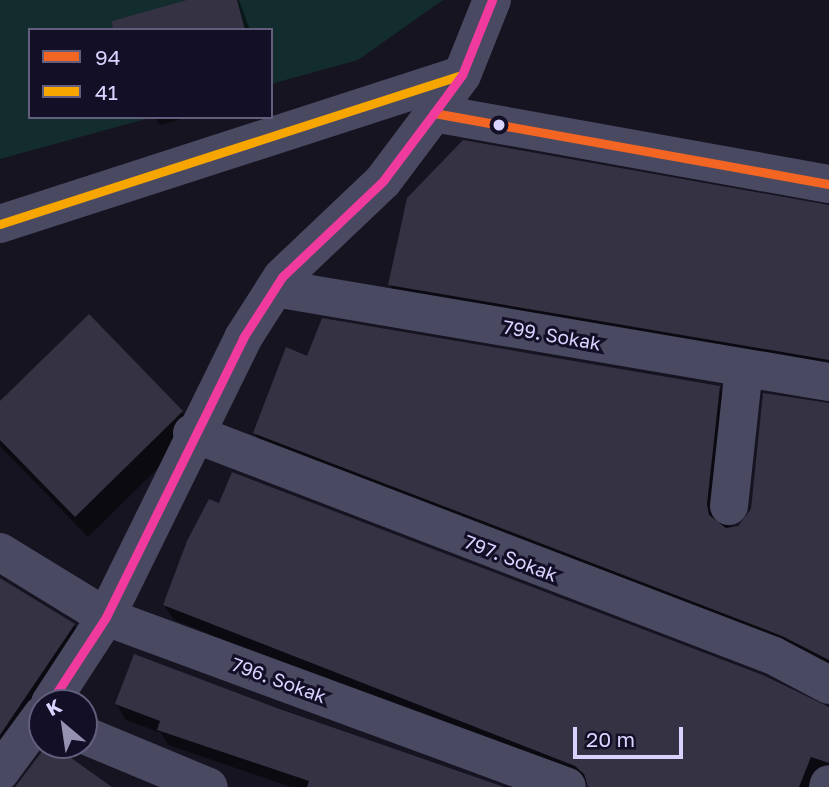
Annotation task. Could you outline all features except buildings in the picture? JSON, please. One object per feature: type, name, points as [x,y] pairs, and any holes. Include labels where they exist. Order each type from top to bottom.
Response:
[{"type":"street","points":[[59,689],[106,617],[192,433],[275,288],[383,181],[462,75],[492,0]]},
{"type":"street","points":[[0,224],[462,75]]},
{"type":"street","points":[[434,113],[829,184]]},
{"type":"street","name":"799. Sokak","points":[[275,288],[829,382]]},
{"type":"street","points":[[729,506],[744,368]]},
{"type":"street","name":"797. Sokak","points":[[192,433],[774,656],[829,685]]},
{"type":"street","name":"796. Sokak","points":[[0,552],[106,617],[567,787]]},
{"type":"street","points":[[0,772],[28,734]]},
{"type":"street","points":[[98,743],[158,779],[209,787]]},
{"type":"green space","points":[[0,0],[443,0],[358,60],[273,83],[273,28],[28,28],[28,119],[146,119],[0,159]]},
{"type":"transit line","points":[[59,689],[106,617],[243,338],[282,277],[383,181],[462,75],[492,0]]},
{"type":"transit line","name":"41","points":[[0,224],[462,75]]},
{"type":"transit line","name":"94","points":[[434,113],[829,184]]}]
